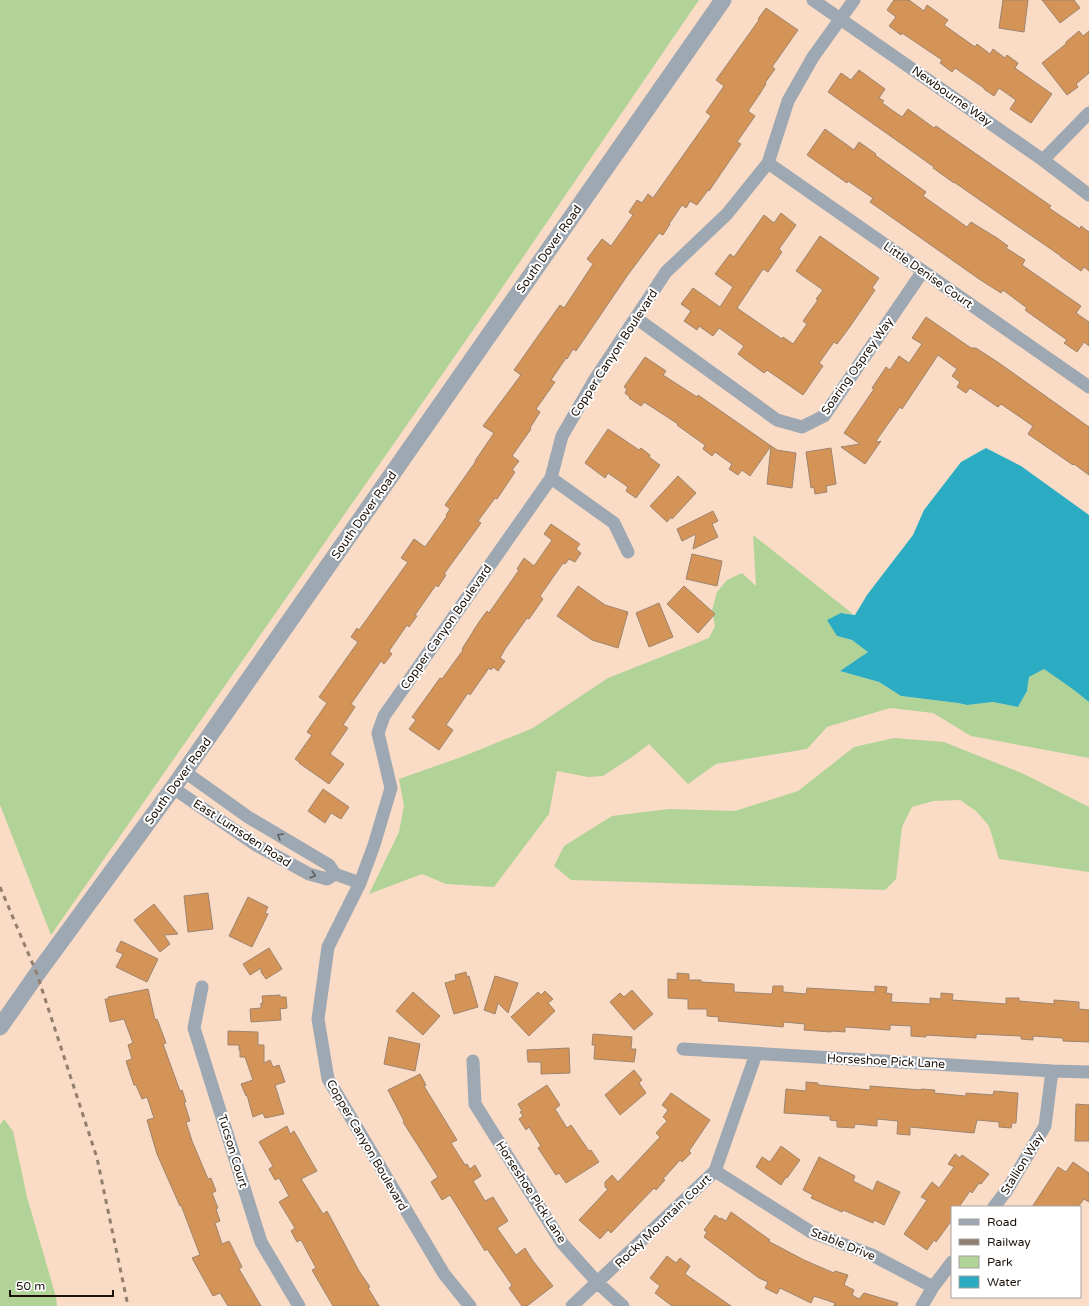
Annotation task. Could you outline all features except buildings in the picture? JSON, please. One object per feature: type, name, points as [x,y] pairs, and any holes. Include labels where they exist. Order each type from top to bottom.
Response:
[{"type":"street","name":"South Dover Road","points":[[0,1027],[41,968],[185,772],[723,0]]},
{"type":"street","name":"Newbourne Way","points":[[813,0],[1043,160],[1089,195]]},
{"type":"street","name":"Copper Canyon Boulevard","points":[[470,1306],[444,1274],[328,1079],[318,1019],[328,947],[360,883],[374,845],[391,788],[378,733],[384,716],[551,478],[562,436],[595,379],[666,272],[726,214],[768,163],[788,101],[813,57],[854,0]]},
{"type":"street","points":[[1043,160],[1089,113]]},
{"type":"street","name":"Little Denise Court","points":[[768,163],[1089,387]]},
{"type":"street","name":"Soaring Osprey Way","points":[[636,318],[776,420],[802,427],[824,416],[923,271]]},
{"type":"street","points":[[551,478],[614,523],[628,552]]},
{"type":"street","name":"East Lumsden Road","points":[[185,772],[248,817],[329,865],[335,874],[360,883]]},
{"type":"street","name":"East Lumsden Road","points":[[173,788],[256,845],[288,863],[309,874],[327,878],[335,874]]},
{"type":"street","name":"Tucson Court","points":[[202,987],[194,1028],[262,1242],[299,1306]]},
{"type":"street","name":"Horseshoe Pick Lane","points":[[683,1049],[1089,1072]]},
{"type":"street","name":"Rocky Mountain Court","points":[[572,1306],[716,1171],[756,1054]]},
{"type":"street","name":"Horseshoe Pick Lane","points":[[473,1061],[475,1104],[562,1243],[598,1283],[623,1306]]},
{"type":"street","name":"Stallion Way","points":[[995,1206],[1007,1190],[1045,1126],[1052,1071]]},
{"type":"street","name":"Stable Drive","points":[[716,1171],[811,1232],[872,1254],[933,1287]]},
{"type":"street","points":[[922,1306],[933,1287],[951,1263]]},
{"type":"green space","points":[[0,0],[699,0],[478,323],[51,935],[0,805]]},
{"type":"green space","points":[[753,535],[853,614],[841,613],[837,636],[852,640],[869,652],[840,671],[879,682],[901,696],[967,705],[993,702],[1018,707],[1027,691],[1029,677],[1044,669],[1089,702],[1089,758],[971,736],[933,713],[890,708],[827,727],[807,749],[716,764],[688,784],[649,744],[603,776],[588,777],[557,771],[549,814],[494,887],[446,884],[422,874],[369,894],[399,832],[404,806],[399,779],[464,756],[533,728],[608,678],[709,638],[715,626],[712,610],[717,592],[727,580],[742,573],[756,586]]},
{"type":"green space","points":[[894,738],[944,742],[1024,774],[1089,807],[1089,872],[999,859],[989,826],[976,811],[960,800],[933,801],[912,807],[902,827],[896,879],[885,890],[571,880],[554,866],[564,846],[612,816],[669,809],[735,811],[798,791],[854,747]]},
{"type":"green space","points":[[4,1119],[13,1131],[27,1197],[56,1297],[57,1306],[0,1306],[0,1125]]},
{"type":"water","points":[[986,448],[1021,466],[1089,515],[1089,702],[1044,669],[1029,677],[1027,691],[1018,707],[993,702],[967,705],[901,696],[879,682],[840,671],[868,652],[852,640],[837,636],[827,620],[841,613],[855,615],[867,595],[913,535],[924,510],[961,462]]},
{"type":"railway","points":[[0,887],[37,974],[97,1158],[128,1306]]}]
